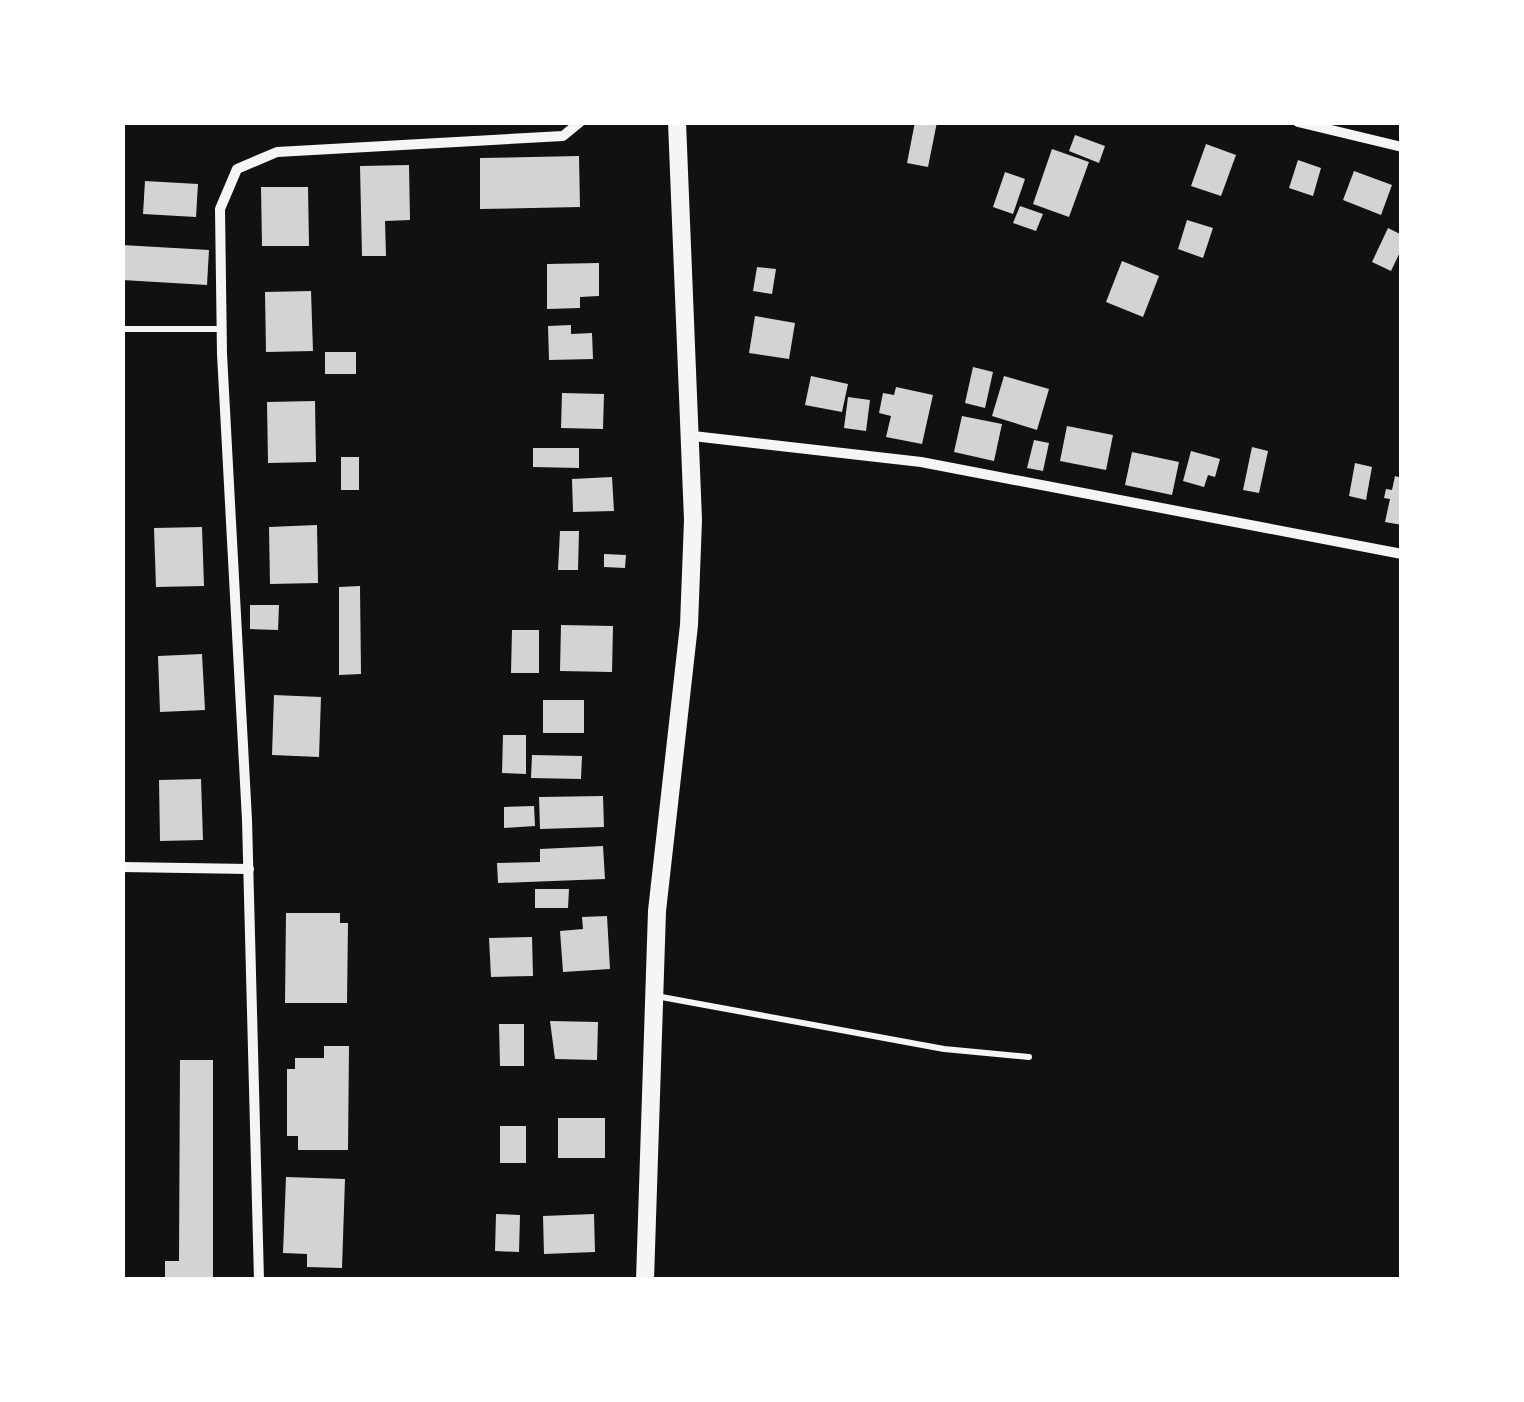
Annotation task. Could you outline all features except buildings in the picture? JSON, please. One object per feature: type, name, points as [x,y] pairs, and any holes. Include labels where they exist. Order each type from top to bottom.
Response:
[{"type":"street","points":[[258,1280],[249,868],[222,328],[220,208],[237,170],[256,158],[292,150],[562,136],[580,122]]},
{"type":"street","points":[[645,1280],[652,995],[668,794],[689,625],[693,436],[677,122]]},
{"type":"street","points":[[1298,122],[1402,146]]},
{"type":"street","points":[[693,436],[921,462],[1402,554]]},
{"type":"street","points":[[122,867],[249,868]]},
{"type":"lane","points":[[122,329],[222,328]]},
{"type":"lane","points":[[652,995],[944,1049],[1029,1057]]}]
